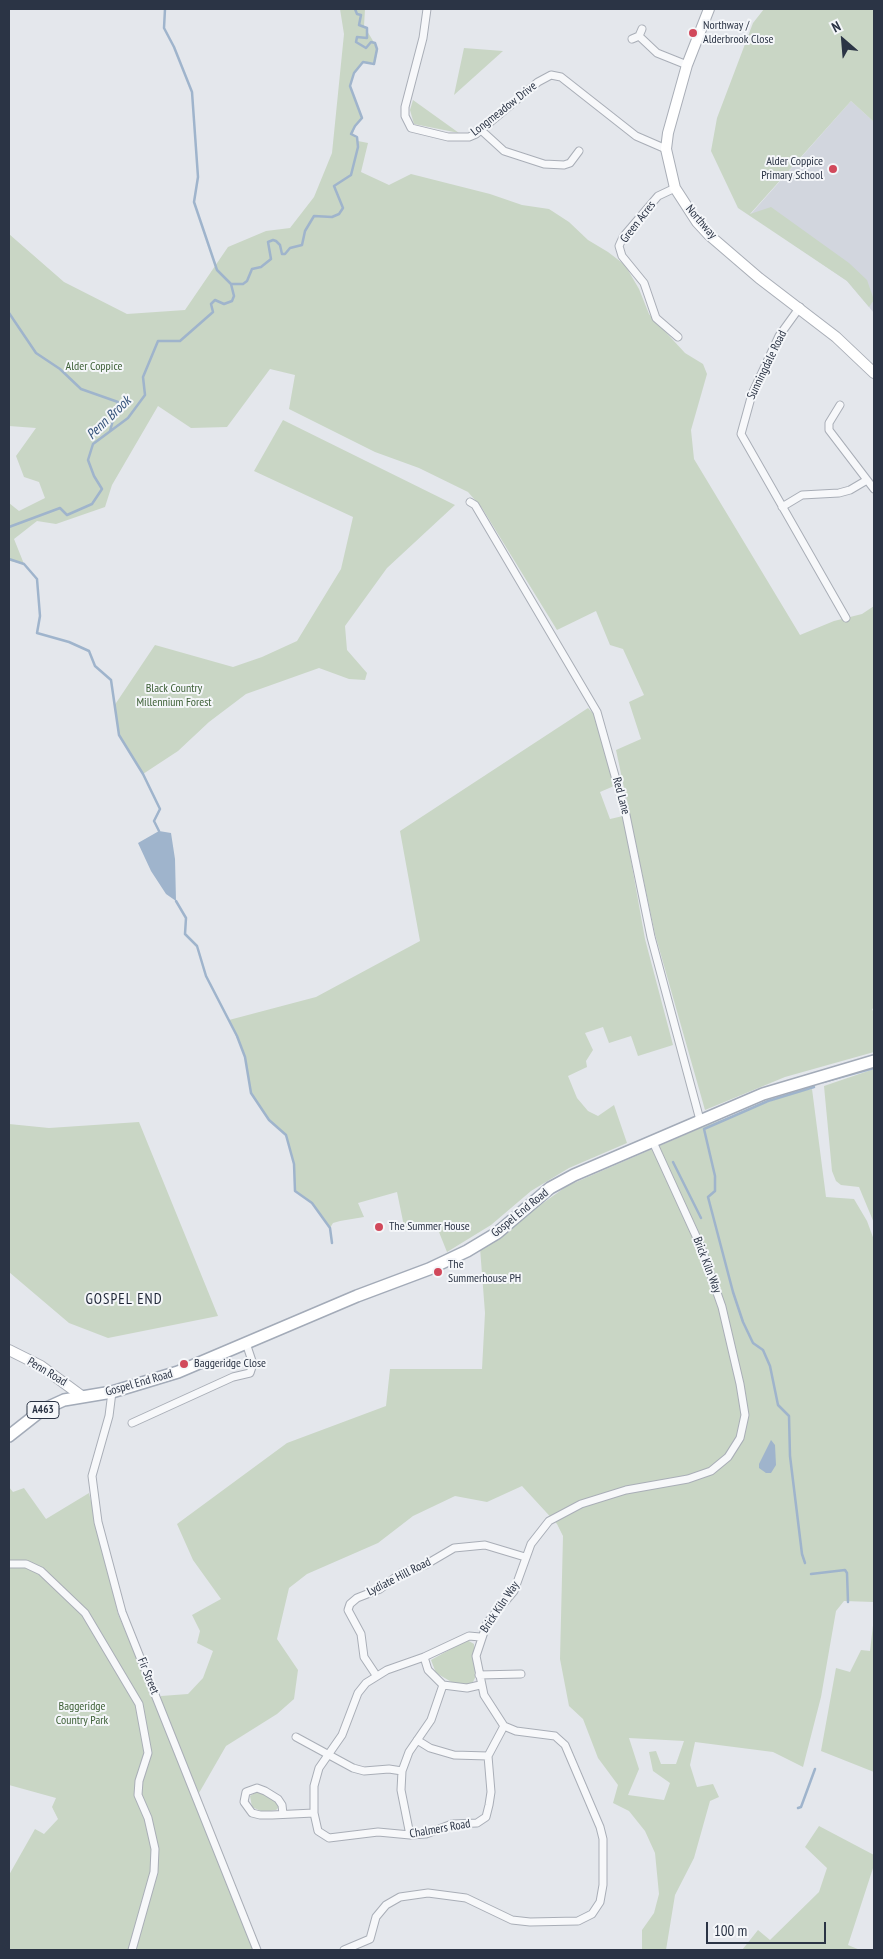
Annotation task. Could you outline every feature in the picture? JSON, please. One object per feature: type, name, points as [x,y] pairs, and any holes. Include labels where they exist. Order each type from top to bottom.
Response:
[{"type":"main road","name":"Gospel End Road","points":[[82,1396],[112,1392],[178,1372],[429,1269],[467,1251],[498,1233],[550,1188],[574,1175],[763,1094],[874,1061]]},
{"type":"main road","name":"A463","points":[[9,1434],[42,1410],[64,1400],[82,1396]]},
{"type":"street","name":"Longmeadow Drive","points":[[427,9],[423,38],[405,107],[407,122],[411,128],[458,138],[469,137],[481,130],[538,82],[551,75],[561,77],[636,136],[666,149]]},
{"type":"street","name":"Northway","points":[[709,9],[687,65],[666,149],[676,188],[697,222],[709,235],[759,278],[800,306],[874,373]]},
{"type":"street","points":[[642,29],[635,38],[657,53],[687,65]]},
{"type":"street","points":[[481,130],[504,151],[544,164],[564,166],[570,163],[579,151]]},
{"type":"street","name":"Green Acres","points":[[676,188],[658,196],[622,237],[619,246],[622,256],[644,283],[656,318],[678,337]]},
{"type":"street","name":"Sunningdale Road","points":[[800,306],[779,336],[752,394],[741,428],[741,434],[846,618]]},
{"type":"street","points":[[840,404],[829,422],[829,430],[874,489]]},
{"type":"street","points":[[782,507],[802,495],[844,492],[867,480]]},
{"type":"street","name":"Red Lane","points":[[470,502],[476,505],[597,712],[626,815],[651,937],[700,1120]]},
{"type":"street","name":"Brick Kiln Way","points":[[504,1726],[494,1714],[480,1686],[476,1656],[480,1637],[487,1624],[514,1591],[522,1573],[525,1557],[540,1531],[564,1512],[581,1504],[626,1490],[688,1479],[711,1471],[728,1457],[740,1438],[745,1415],[722,1308],[701,1247],[653,1142]]},
{"type":"street","points":[[132,1423],[233,1377],[250,1373],[253,1364],[246,1343]]},
{"type":"street","name":"Penn Road","points":[[9,1350],[41,1366],[82,1396]]},
{"type":"street","name":"Fir Street","points":[[112,1392],[109,1416],[92,1476],[98,1522],[122,1612],[257,1950]]},
{"type":"street","name":"Lydiate Hill Road","points":[[376,1675],[364,1656],[361,1634],[348,1610],[350,1604],[390,1584],[401,1573],[425,1565],[454,1548],[485,1545],[525,1557]]},
{"type":"street","points":[[9,1564],[26,1564],[41,1570],[85,1613],[139,1704],[148,1753],[139,1781],[138,1795],[148,1818],[155,1849],[154,1872],[132,1950]]},
{"type":"street","name":"Chalmers Road","points":[[480,1637],[469,1636],[463,1638],[424,1657],[376,1675],[358,1693],[342,1735],[319,1768],[314,1786],[314,1813],[318,1831],[329,1838],[378,1832],[410,1835],[426,1834],[452,1824],[478,1822],[486,1817],[491,1792],[488,1756]]},
{"type":"street","points":[[424,1657],[428,1670],[443,1685],[467,1688],[480,1686]]},
{"type":"street","points":[[479,1675],[521,1674]]},
{"type":"street","points":[[410,1835],[401,1790],[402,1771],[409,1752],[431,1720],[443,1685]]},
{"type":"street","points":[[344,1950],[370,1939],[376,1917],[386,1906],[400,1897],[428,1893],[466,1898],[512,1920],[530,1922],[578,1921],[592,1914],[600,1902],[603,1885],[603,1839],[600,1827],[572,1758],[565,1745],[555,1736],[516,1731],[504,1726],[488,1756],[454,1755],[430,1748],[417,1740]]},
{"type":"street","points":[[296,1737],[327,1756],[353,1768],[364,1771],[389,1769],[402,1771]]},
{"type":"street","points":[[283,1814],[282,1805],[278,1799],[265,1791],[257,1788],[246,1792],[244,1802],[252,1812],[260,1815],[314,1813]]},
{"type":"shaded area","name":"Alder Coppice Primary School","points":[[851,101],[874,122],[874,313],[847,281],[750,215]]},
{"type":"green space","name":"Alder Coppice","points":[[340,9],[365,9],[364,26],[378,49],[375,63],[363,62],[354,73],[350,86],[362,118],[355,126],[353,134],[358,141],[368,143],[361,172],[389,185],[411,174],[490,194],[522,205],[549,209],[569,222],[588,240],[625,265],[639,289],[649,314],[685,353],[703,364],[707,374],[691,430],[694,459],[800,635],[834,621],[862,614],[874,606],[874,1008],[872,1009],[874,1013],[874,1052],[785,1077],[705,1110],[655,934],[616,750],[641,739],[629,702],[644,695],[623,649],[610,645],[596,611],[557,630],[482,508],[468,492],[419,468],[375,452],[289,409],[295,375],[270,369],[227,427],[191,428],[158,406],[112,485],[105,507],[56,524],[37,521],[14,539],[24,564],[10,561],[9,503],[19,511],[45,498],[39,482],[24,477],[16,456],[36,428],[9,426],[9,234],[64,282],[127,314],[185,310],[228,247],[266,231],[290,228],[314,197],[332,153],[344,34]]},
{"type":"green space","points":[[764,9],[874,9],[874,122],[851,101],[750,214],[771,207],[849,263],[867,280],[874,300],[869,307],[847,281],[738,208],[711,151],[717,118],[753,23]]},
{"type":"green space","points":[[464,48],[503,51],[454,95]]},
{"type":"green space","points":[[413,100],[459,133],[414,124],[410,110]]},
{"type":"green space","name":"Black Country Millennium Forest","points":[[283,420],[455,505],[387,568],[345,626],[347,650],[367,673],[365,680],[349,679],[319,668],[246,694],[209,722],[178,751],[143,774],[119,735],[114,706],[155,645],[233,667],[262,657],[297,641],[341,569],[353,517],[254,471]]},
{"type":"green space","points":[[588,708],[594,714],[614,786],[600,792],[610,819],[623,816],[645,939],[673,1045],[638,1056],[631,1036],[609,1043],[603,1027],[585,1033],[593,1050],[586,1061],[587,1067],[568,1076],[577,1098],[588,1111],[598,1116],[614,1105],[627,1143],[569,1168],[531,1191],[491,1225],[447,1252],[435,1222],[405,1231],[397,1192],[358,1203],[364,1217],[333,1223],[330,1228],[312,1203],[295,1191],[294,1164],[286,1136],[269,1120],[251,1093],[245,1057],[229,1020],[316,997],[420,941],[400,831]]},
{"type":"green space","points":[[874,1069],[874,1223],[859,1187],[841,1185],[836,1181],[832,1171],[824,1086]]},
{"type":"green space","points":[[812,1089],[826,1197],[854,1199],[867,1221],[874,1240],[874,1602],[844,1601],[836,1611],[821,1697],[803,1767],[773,1752],[695,1742],[690,1765],[697,1787],[713,1784],[719,1797],[710,1801],[694,1858],[675,1895],[666,1950],[642,1950],[642,1930],[654,1913],[659,1894],[655,1853],[645,1831],[629,1811],[613,1803],[618,1785],[598,1758],[583,1719],[569,1706],[560,1659],[563,1536],[557,1524],[522,1486],[487,1502],[455,1496],[413,1516],[378,1543],[307,1574],[289,1588],[277,1639],[298,1670],[294,1699],[277,1714],[226,1746],[199,1793],[160,1702],[161,1696],[188,1694],[203,1678],[213,1651],[197,1643],[200,1631],[192,1615],[221,1599],[193,1560],[177,1524],[287,1443],[386,1406],[390,1369],[482,1369],[485,1313],[480,1248],[567,1186],[703,1127],[792,1093]],"holes":[[[629,1738],[684,1741],[676,1764],[661,1764],[656,1751],[649,1752],[653,1771],[670,1783],[664,1800],[628,1795],[639,1769]]]},
{"type":"green space","points":[[139,1122],[218,1316],[108,1338],[69,1323],[9,1272],[9,1124],[49,1128]]},
{"type":"green space","name":"Baggeridge Country Park","points":[[9,1487],[13,1492],[24,1488],[46,1519],[89,1493],[118,1614],[261,1950],[9,1950],[9,1875],[35,1829],[44,1834],[58,1819],[52,1807],[56,1798],[9,1785]]},
{"type":"green space","points":[[874,1617],[874,1772],[821,1751],[836,1668],[850,1672],[861,1650],[870,1651]]},
{"type":"green space","points":[[467,1640],[474,1644],[475,1678],[468,1685],[455,1684],[436,1673],[431,1660]]},
{"type":"green space","points":[[258,1791],[277,1802],[279,1807],[276,1810],[263,1812],[252,1807],[250,1796]]},
{"type":"green space","points":[[819,1826],[874,1855],[874,1865],[848,1945],[860,1950],[742,1950],[758,1930],[770,1940],[819,1892],[827,1868],[805,1847]]},
{"type":"water","points":[[159,831],[171,833],[175,859],[176,901],[166,894],[151,871],[138,843]]},
{"type":"water","points":[[771,1440],[775,1445],[776,1465],[771,1473],[766,1473],[759,1468],[759,1464]]},
{"type":"waterway","points":[[165,9],[164,28],[174,47],[192,92],[198,177],[194,202],[217,270],[231,284]]},
{"type":"waterway","name":"Penn Brook","points":[[9,527],[60,508],[67,515],[92,504],[102,489],[94,476],[88,460],[93,444],[128,418],[145,395],[143,377],[158,341],[180,341],[213,312],[211,304],[215,300],[224,304],[232,301],[234,296],[231,284],[243,284],[247,281],[252,269],[261,267],[271,259],[268,242],[276,241],[280,245],[282,254],[285,254],[290,248],[302,245],[305,231],[314,216],[332,217],[339,214],[343,208],[334,186],[351,175],[358,147],[357,137],[351,134],[362,118],[350,86],[354,73],[363,62],[374,64],[377,49],[375,43],[371,42],[366,48],[356,42],[357,37],[367,38],[367,28],[359,25],[361,15],[357,14],[355,9]]},
{"type":"waterway","points":[[9,313],[36,353],[60,369],[81,389],[118,402],[110,431]]},
{"type":"waterway","points":[[9,559],[24,564],[37,579],[40,616],[37,633],[69,642],[89,651],[95,666],[111,680],[119,735],[143,774],[160,809],[154,821],[159,831]]},
{"type":"waterway","points":[[176,901],[186,918],[185,934],[197,946],[206,976],[237,1036],[245,1057],[251,1093],[269,1120],[286,1135],[294,1164],[295,1191],[312,1203],[330,1228],[332,1243]]},
{"type":"waterway","points":[[823,1082],[874,1068]]},
{"type":"waterway","points":[[805,1563],[802,1554],[790,1456],[789,1416],[778,1405],[770,1366],[763,1350],[753,1343],[743,1322],[733,1292],[708,1197],[715,1191],[715,1176],[704,1129],[768,1101],[814,1087]]},
{"type":"waterway","points":[[673,1162],[701,1218]]},
{"type":"waterway","points":[[811,1574],[845,1570],[847,1573],[848,1602]]},
{"type":"waterway","points":[[798,1808],[801,1807],[815,1769]]},
{"type":"place","name":"Northway / Alderbrook Close","points":[[693,33]]},
{"type":"place","name":"Alder Coppice Primary School","points":[[833,169]]},
{"type":"place","name":"The Summer House","points":[[379,1227]]},
{"type":"place","name":"The Summerhouse PH","points":[[438,1272]]},
{"type":"place","name":"Baggeridge Close","points":[[184,1364]]},
{"type":"district","name":"GOSPEL END","points":[[124,1300]]}]
